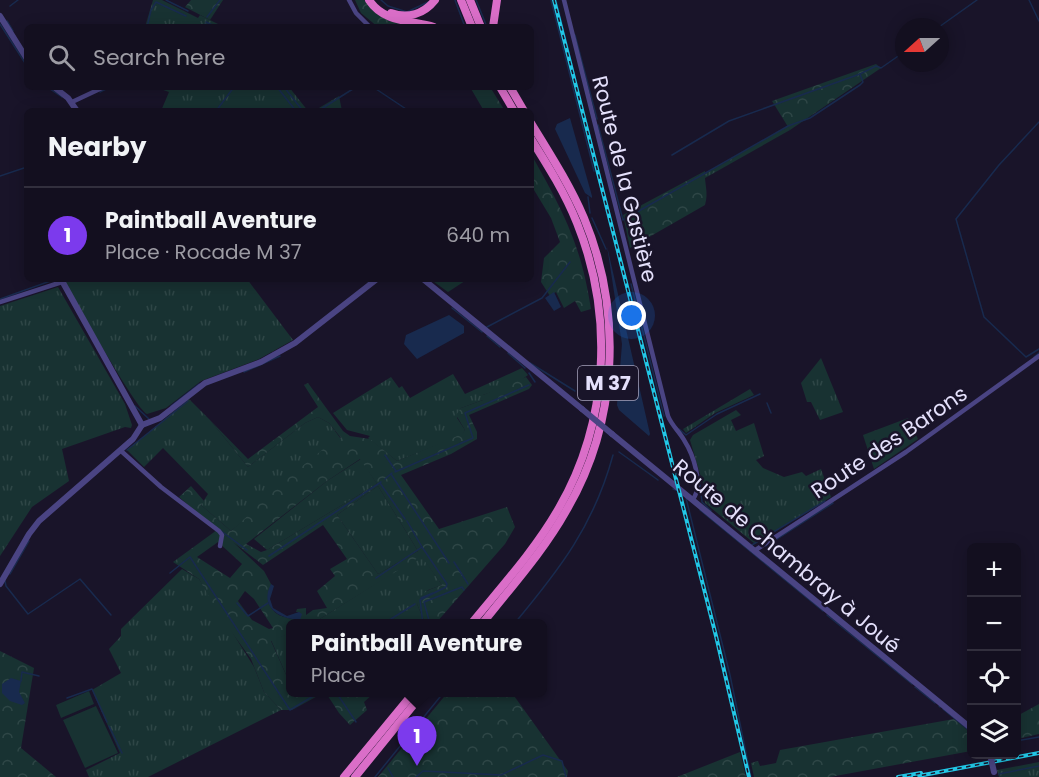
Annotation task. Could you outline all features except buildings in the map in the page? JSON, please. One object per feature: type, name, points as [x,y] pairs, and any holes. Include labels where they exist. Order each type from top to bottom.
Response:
[{"type":"highway","points":[[369,0],[378,10],[392,19],[418,24]]},
{"type":"highway","points":[[375,0],[388,11],[405,16],[424,10],[435,0]]},
{"type":"highway","points":[[461,0],[471,24]]},
{"type":"highway","points":[[470,0],[480,24]]},
{"type":"highway","points":[[493,24],[496,0]]},
{"type":"highway","points":[[501,90],[512,107]]},
{"type":"highway","points":[[512,90],[522,108]]},
{"type":"highway","points":[[516,90],[523,108]]},
{"type":"highway","name":"M 37","points":[[486,619],[544,545],[576,493],[598,436],[609,375],[608,309],[595,250],[574,197],[534,128]]},
{"type":"highway","name":"M 37","points":[[475,619],[532,548],[564,498],[590,433],[600,384],[601,320],[590,261],[572,210],[534,144]]},
{"type":"highway","points":[[344,777],[411,697]]},
{"type":"highway","points":[[355,777],[421,697]]},
{"type":"street","points":[[349,0],[356,14],[367,24]]},
{"type":"street","name":"Route de la Gastière","points":[[564,0],[667,411],[673,426],[686,444],[697,478],[698,488],[693,499]]},
{"type":"street","points":[[0,16],[24,54]]},
{"type":"street","points":[[58,90],[72,102],[75,108]]},
{"type":"street","points":[[72,102],[98,90]]},
{"type":"street","points":[[0,302],[55,282]]},
{"type":"street","points":[[62,282],[142,425]]},
{"type":"street","points":[[0,584],[39,521],[134,439],[142,425],[160,418],[206,383],[261,362],[289,347],[328,320],[373,282]]},
{"type":"street","name":"Route de Chambray à Joué","points":[[427,282],[967,725]]},
{"type":"street","name":"Route des Barons","points":[[754,551],[935,432],[1039,356]]},
{"type":"street","points":[[120,450],[161,487],[219,531],[222,536],[220,546]]},
{"type":"street","points":[[991,759],[994,775]]},
{"type":"green space","points":[[153,0],[162,0],[198,18],[200,15],[218,24],[146,24]]},
{"type":"green space","points":[[191,0],[223,0],[210,20],[185,7]]},
{"type":"green space","points":[[355,0],[364,0],[385,19],[404,24],[374,24],[361,13]]},
{"type":"green space","points":[[876,64],[881,68],[790,130],[772,101]]},
{"type":"green space","points":[[163,90],[291,90],[306,108],[162,108],[169,92]]},
{"type":"green space","points":[[472,90],[492,90],[503,108],[482,108]]},
{"type":"green space","points":[[339,96],[341,108],[319,108]]},
{"type":"green space","points":[[788,126],[790,130],[705,178],[705,174]]},
{"type":"green space","points":[[534,160],[576,246],[591,309],[581,312],[575,301],[564,308],[556,292],[550,296],[541,282],[544,258],[560,242],[551,218],[534,190]]},
{"type":"green space","points":[[705,171],[707,196],[705,205],[630,248],[623,215]]},
{"type":"green space","points":[[66,282],[249,282],[293,340],[259,359],[201,381],[166,408],[147,414],[130,393]]},
{"type":"green space","points":[[434,282],[463,282],[448,292]]},
{"type":"green space","points":[[58,287],[125,404],[132,425],[131,428],[125,427],[62,449],[69,481],[32,507],[0,556],[0,306]]},
{"type":"green space","points":[[821,358],[843,412],[820,420],[811,402],[807,402],[801,383]]},
{"type":"green space","points":[[522,368],[528,375],[517,383],[483,395],[483,400],[461,408],[457,418],[465,430],[462,435],[397,461],[368,438],[370,436],[347,430],[333,413],[391,377],[399,388],[402,386],[410,398],[453,374],[465,394]]},
{"type":"green space","points":[[526,377],[532,385],[529,389],[469,415],[477,432],[477,439],[451,454],[401,475],[439,529],[507,507],[515,527],[505,544],[439,619],[423,619],[417,604],[424,594],[442,585],[421,556],[320,619],[296,619],[299,612],[296,612],[297,609],[306,608],[306,615],[313,610],[327,608],[317,591],[335,576],[330,569],[347,559],[323,525],[263,565],[233,542],[264,571],[271,584],[268,602],[273,611],[293,619],[286,619],[286,635],[271,641],[286,675],[286,697],[316,697],[292,710],[281,710],[264,692],[251,659],[220,616],[199,579],[173,562],[217,530],[179,497],[191,486],[204,501],[201,505],[231,531],[253,511],[253,506],[332,442],[341,438],[329,423],[318,417],[305,423],[248,467],[210,420],[248,459],[318,407],[304,385],[308,383],[343,431],[350,436],[370,439],[397,461],[462,434],[465,430],[456,415],[461,408],[483,400],[483,395]],"holes":[[[360,459],[377,484],[267,550],[261,552],[246,544],[327,481]],[[378,486],[418,551],[378,574],[337,515]],[[218,542],[242,564],[230,578],[197,557]],[[245,591],[254,599],[273,628],[269,629],[252,620],[238,601]]]},
{"type":"green space","points":[[750,389],[754,395],[715,413],[686,433],[683,429]]},
{"type":"green space","points":[[189,399],[210,420],[248,467],[305,423],[318,417],[329,423],[341,439],[231,531],[201,505],[208,494],[163,448],[144,467],[127,450]]},
{"type":"green space","points":[[736,410],[741,415],[731,420],[736,431],[754,423],[764,456],[756,460],[763,468],[784,477],[802,472],[806,476],[821,469],[831,497],[755,544],[705,503],[703,484],[690,440],[693,435]]},
{"type":"green space","points":[[908,418],[918,439],[874,469],[863,435]]},
{"type":"green space","points":[[361,459],[377,484],[267,550],[254,539],[327,481]]},
{"type":"green space","points":[[378,486],[418,551],[378,574],[337,515]]},
{"type":"green space","points":[[421,555],[442,585],[428,590],[417,604],[423,619],[320,619]]},
{"type":"green space","points":[[182,569],[199,579],[254,667],[264,692],[281,710],[148,777],[89,777],[86,770],[120,753],[92,690],[121,673],[109,649],[121,636],[121,629]]},
{"type":"green space","points":[[286,635],[286,674],[271,640]]},
{"type":"green space","points":[[0,651],[34,668],[21,748],[56,777],[0,777]]},
{"type":"green space","points":[[89,691],[94,704],[61,718],[56,705]]},
{"type":"green space","points":[[329,697],[370,697],[364,702],[367,710],[350,725]]},
{"type":"green space","points":[[444,697],[515,697],[568,771],[567,777],[378,777]]},
{"type":"green space","points":[[1039,704],[1039,734],[1021,738],[1021,714]]},
{"type":"green space","points":[[96,706],[118,753],[85,768],[63,720]]},
{"type":"green space","points":[[954,719],[967,730],[967,752],[830,777],[754,777],[751,763],[758,761],[760,766],[776,763],[780,750]]},
{"type":"green space","points":[[740,752],[746,777],[677,777]]},
{"type":"green space","points":[[1039,762],[1039,777],[999,777],[997,770]]},
{"type":"water","points":[[570,118],[592,198],[585,193],[555,129],[557,124]]},
{"type":"water","points":[[607,246],[649,436],[619,410],[617,405],[622,344]]},
{"type":"water","points":[[554,292],[561,307],[554,311],[545,298]]},
{"type":"water","points":[[449,315],[464,326],[464,333],[417,359],[404,344],[406,335]]},
{"type":"water","points":[[271,584],[274,586],[270,599],[273,608],[287,616],[299,612],[302,614],[300,619],[285,617],[273,610],[269,605],[268,592]]},
{"type":"water","points":[[11,678],[21,681],[19,692],[25,703],[22,705],[10,701],[2,693],[2,684]]},
{"type":"waterway","points":[[10,6],[18,0]]},
{"type":"waterway","points":[[166,0],[188,11]]},
{"type":"waterway","points":[[207,17],[220,0]]},
{"type":"waterway","points":[[381,0],[388,6],[407,12],[428,2]]},
{"type":"waterway","points":[[455,0],[464,24]]},
{"type":"waterway","points":[[476,0],[486,24]]},
{"type":"waterway","points":[[551,0],[594,171]]},
{"type":"waterway","points":[[556,0],[575,77]]},
{"type":"waterway","points":[[949,20],[977,0]]},
{"type":"waterway","points":[[1029,0],[1039,21]]},
{"type":"waterway","points":[[148,24],[151,10],[156,2],[186,16]]},
{"type":"waterway","points":[[7,21],[13,31]]},
{"type":"waterway","points":[[206,22],[210,24]]},
{"type":"waterway","points":[[0,24],[24,61]]},
{"type":"waterway","points":[[575,35],[597,119]]},
{"type":"waterway","points":[[598,125],[623,220],[788,126],[810,118],[860,85],[863,82],[860,74],[876,66],[881,68],[895,58]]},
{"type":"waterway","points":[[672,155],[729,121],[860,74]]},
{"type":"waterway","points":[[52,90],[62,97]]},
{"type":"waterway","points":[[100,92],[104,90]]},
{"type":"waterway","points":[[218,108],[232,90]]},
{"type":"waterway","points":[[279,90],[294,108]]},
{"type":"waterway","points":[[286,90],[301,108]]},
{"type":"waterway","points":[[323,108],[351,90]]},
{"type":"waterway","points":[[378,90],[404,108]]},
{"type":"waterway","points":[[1039,122],[999,165],[956,219],[984,317],[1026,357],[1039,349]]},
{"type":"waterway","points":[[0,176],[24,168]]},
{"type":"waterway","points":[[588,197],[590,213]]},
{"type":"waterway","points":[[592,218],[606,249]]},
{"type":"waterway","points":[[487,327],[542,298],[570,262]]},
{"type":"waterway","points":[[0,299],[48,282]]},
{"type":"waterway","points":[[631,284],[664,416]]},
{"type":"waterway","points":[[452,308],[482,332]]},
{"type":"waterway","points":[[487,336],[500,347]]},
{"type":"waterway","points":[[508,353],[525,368]]},
{"type":"waterway","points":[[1034,357],[1039,353]]},
{"type":"waterway","points":[[244,372],[280,356]]},
{"type":"waterway","points":[[530,363],[575,391]]},
{"type":"waterway","points":[[529,373],[535,382]]},
{"type":"waterway","points":[[171,406],[199,384]]},
{"type":"waterway","points":[[395,472],[473,438],[465,413],[529,385]]},
{"type":"waterway","points":[[679,429],[686,435],[717,414],[760,394]]},
{"type":"waterway","points":[[127,450],[188,401]]},
{"type":"waterway","points":[[767,403],[771,413]]},
{"type":"waterway","points":[[135,406],[149,419]]},
{"type":"waterway","points":[[619,452],[658,480]]},
{"type":"waterway","points":[[385,455],[396,471]]},
{"type":"waterway","points":[[518,619],[574,545],[596,503],[613,455]]},
{"type":"waterway","points":[[385,479],[392,473]]},
{"type":"waterway","points":[[391,474],[449,563]]},
{"type":"waterway","points":[[699,475],[702,502],[711,511]]},
{"type":"waterway","points":[[269,556],[381,482]]},
{"type":"waterway","points":[[380,483],[405,519]]},
{"type":"waterway","points":[[686,498],[730,675],[751,777]]},
{"type":"waterway","points":[[752,545],[825,501]]},
{"type":"waterway","points":[[766,546],[833,503]]},
{"type":"waterway","points":[[700,510],[823,611]]},
{"type":"waterway","points":[[407,521],[422,547]]},
{"type":"waterway","points":[[221,531],[247,550]]},
{"type":"waterway","points":[[10,574],[29,541]]},
{"type":"waterway","points":[[376,578],[422,547],[447,584],[446,587],[420,600],[422,619]]},
{"type":"waterway","points":[[170,573],[190,557],[290,710],[312,697]]},
{"type":"waterway","points":[[454,562],[468,584]]},
{"type":"waterway","points":[[5,581],[6,586],[28,614],[80,579],[111,615]]},
{"type":"waterway","points":[[429,619],[424,602],[462,587],[464,590]]},
{"type":"waterway","points":[[421,598],[433,593]]},
{"type":"waterway","points":[[237,603],[248,616],[268,603]]},
{"type":"waterway","points":[[391,619],[415,604]]},
{"type":"waterway","points":[[827,615],[912,684]]},
{"type":"waterway","points":[[21,681],[22,672],[39,676]]},
{"type":"waterway","points":[[915,687],[935,703]]},
{"type":"waterway","points":[[67,698],[92,689],[107,722]]},
{"type":"waterway","points":[[339,697],[356,722]]},
{"type":"waterway","points":[[375,777],[440,697]]},
{"type":"waterway","points":[[943,709],[967,729]]},
{"type":"waterway","points":[[109,726],[122,753]]},
{"type":"waterway","points":[[1021,740],[1039,737]]},
{"type":"waterway","points":[[416,777],[423,771],[501,775],[543,755],[562,761],[566,777]]},
{"type":"waterway","points":[[999,774],[1039,766]]},
{"type":"waterway","points":[[388,768],[393,777]]},
{"type":"railway","points":[[554,0],[716,636],[749,777]]},
{"type":"railway","points":[[913,777],[1039,753]]},
{"type":"railway","points":[[898,777],[921,773]]},
{"type":"place","name":"Paintball Aventure","points":[[417,766]]}]
